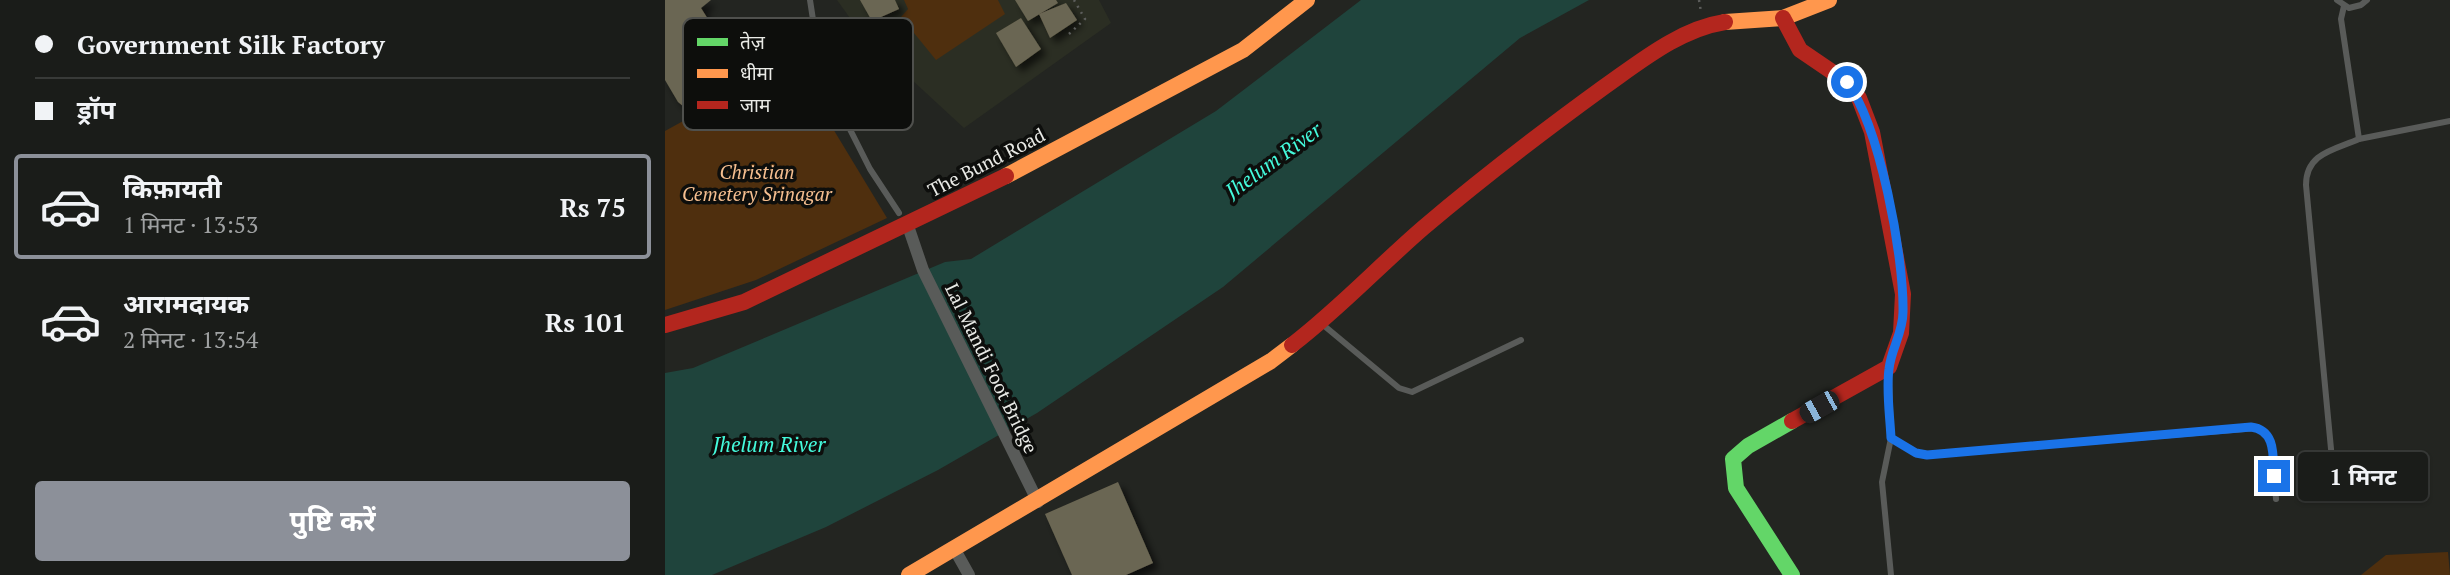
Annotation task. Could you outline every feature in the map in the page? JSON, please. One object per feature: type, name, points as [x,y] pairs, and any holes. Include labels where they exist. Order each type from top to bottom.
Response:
[{"type":"street","name":"The Bund Road","points":[[665,325],[744,302],[1197,75],[1243,50],[1307,0]]},
{"type":"street","points":[[909,575],[1038,502],[1271,361],[1321,323],[1422,229],[1523,145],[1652,53],[1703,25],[1742,19],[1783,18],[1829,0]]},
{"type":"street","points":[[1783,18],[1800,50],[1847,82],[1859,98],[1872,132],[1903,294],[1901,333],[1889,368],[1748,446],[1733,459],[1732,473],[1736,488],[1792,575]]},
{"type":"street","name":"Lal Mandi Foot Bridge","points":[[903,220],[923,270],[1038,502]]},
{"type":"street","points":[[955,550],[969,575]]},
{"type":"lane","points":[[810,0],[813,18]]},
{"type":"lane","points":[[2337,0],[2344,6],[2356,7],[2367,0]]},
{"type":"lane","points":[[2344,6],[2341,19],[2359,139]]},
{"type":"lane","points":[[2366,499],[2345,487],[2333,470],[2305,185],[2307,171],[2315,158],[2359,139],[2450,121]]},
{"type":"lane","points":[[850,130],[870,169],[903,220]]},
{"type":"lane","points":[[1321,323],[1399,388],[1412,391],[1521,340]]},
{"type":"lane","points":[[1889,368],[1891,438],[1882,482],[1891,575]]},
{"type":"lane","points":[[1891,438],[1916,453],[1927,455],[2257,428],[2263,430],[2272,445],[2276,499]]},
{"type":"path","points":[[1069,34],[1085,19],[1074,0]]},
{"type":"shaded area","points":[[837,0],[1099,0],[1111,23],[964,128],[913,81],[913,18],[850,18]]},
{"type":"green space","points":[[904,0],[998,0],[1005,14],[936,60],[913,32],[913,18],[901,17],[908,9]]},
{"type":"green space","name":"Christian Cemetery Srinagar","points":[[683,121],[683,130],[834,130],[887,218],[756,280],[665,310],[665,131]]},
{"type":"green space","points":[[2448,552],[2450,575],[2361,575],[2386,555]]},
{"type":"water","name":"Jhelum River","points":[[1361,0],[1589,0],[1520,38],[1223,287],[1037,413],[938,470],[826,527],[712,575],[665,575],[665,373],[693,368],[945,262],[971,259],[1216,111]]},
{"type":"building","points":[[665,0],[711,0],[701,8],[707,18],[683,18],[683,106],[665,80]]},
{"type":"building","points":[[860,0],[895,0],[899,9],[879,18],[870,18]]},
{"type":"building","points":[[1015,0],[1056,0],[1058,3],[1028,21]]},
{"type":"building","points":[[1066,3],[1077,20],[1050,38],[1039,14]]},
{"type":"building","points":[[1021,18],[1041,49],[1016,67],[996,33]]},
{"type":"building","points":[[1118,482],[1153,563],[1126,575],[1072,575],[1045,514]]},
{"type":"traffic: fast","points":[[1792,421],[1748,446],[1733,459],[1736,488],[1792,575]]},
{"type":"traffic: slow","points":[[1006,176],[1243,50],[1307,0]]},
{"type":"traffic: slow","points":[[1725,22],[1783,18],[1829,0]]},
{"type":"traffic: slow","points":[[909,575],[1271,361],[1292,345]]},
{"type":"traffic: jam","points":[[1783,18],[1800,50],[1847,82],[1859,98],[1872,132],[1903,294],[1901,333],[1889,367],[1792,421]]},
{"type":"traffic: jam","points":[[1292,345],[1423,228],[1558,121],[1661,47],[1692,31],[1725,22]]},
{"type":"traffic: jam","points":[[665,325],[744,302],[1006,176]]},
{"type":"route","points":[[1847,82],[1859,98],[1872,132],[1900,264],[1903,315],[1901,333],[1889,368],[1891,438],[1916,453],[1927,455],[2251,427],[2263,430],[2269,438],[2274,476]]}]
